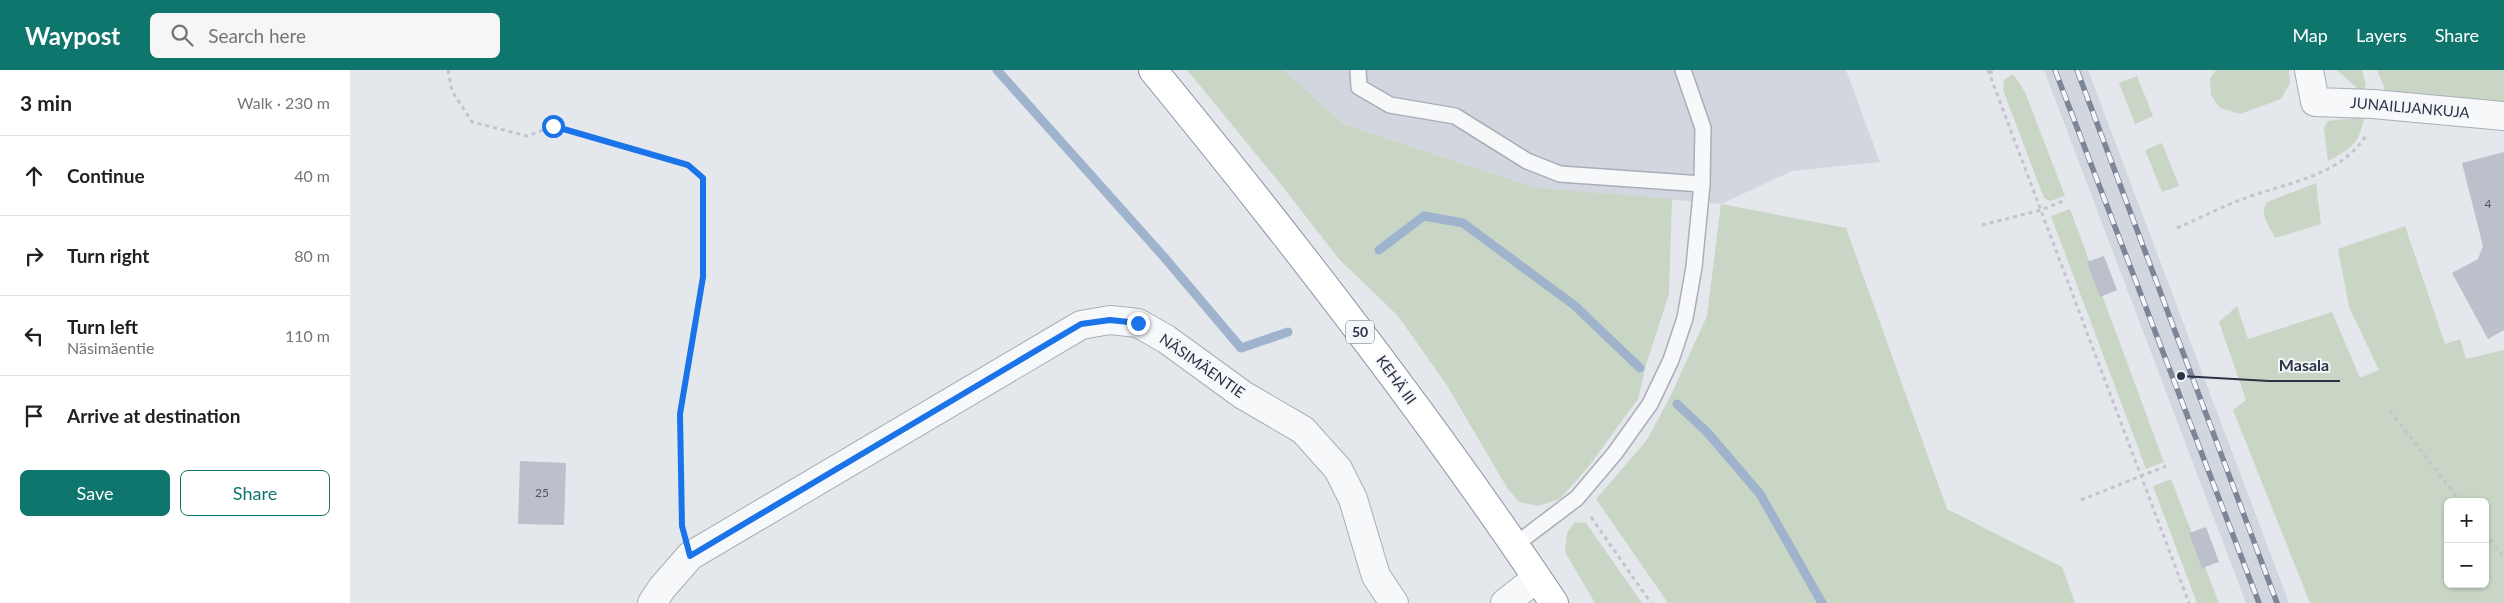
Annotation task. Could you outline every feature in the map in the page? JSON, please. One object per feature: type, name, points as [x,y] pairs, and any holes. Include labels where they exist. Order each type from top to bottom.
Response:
[{"type":"highway","name":"KEHÄ III","points":[[1153,70],[1246,183],[1390,372],[1515,545],[1554,603]]},
{"type":"street","name":"JUNAILIJANKUJA","points":[[2309,70],[2315,102],[2373,104],[2504,116]]},
{"type":"street","name":"NÄSIMÄENTIE","points":[[652,603],[662,588],[690,556],[1081,324],[1110,320],[1138,323],[1159,335],[1243,395],[1303,430],[1338,469],[1353,499],[1376,576],[1394,603]]},
{"type":"street","points":[[1505,603],[1537,578]]},
{"type":"lane","points":[[1358,70],[1359,87],[1390,105],[1455,116],[1527,161],[1560,174],[1702,184]]},
{"type":"lane","points":[[1515,545],[1577,498],[1615,453],[1650,404],[1671,360],[1685,318],[1694,267],[1702,184],[1704,128],[1683,70]]},
{"type":"path","points":[[448,70],[452,91],[472,122],[527,136],[553,126],[688,165],[703,178],[703,277],[680,414],[682,526],[690,556]]},
{"type":"path","points":[[1996,70],[1989,71],[2189,603]]},
{"type":"path","points":[[2177,228],[2239,200],[2324,172],[2350,156],[2370,130],[2373,104]]},
{"type":"path","points":[[1982,225],[2040,210],[2066,200]]},
{"type":"path","points":[[2390,411],[2458,498]]},
{"type":"path","points":[[2081,500],[2166,466]]},
{"type":"path","points":[[1577,498],[1651,603]]},
{"type":"path","points":[[2489,538],[2504,557]]},
{"type":"shaded area","points":[[1284,70],[1846,70],[1880,162],[1792,171],[1721,204],[1537,188],[1343,124]]},
{"type":"shaded area","points":[[2044,70],[2088,70],[2289,603],[2246,603]]},
{"type":"green space","points":[[1187,70],[1284,70],[1343,124],[1537,188],[1672,199],[1669,294],[1646,365],[1638,399],[1589,466],[1560,499],[1538,506],[1519,502],[1508,489],[1446,384],[1398,316],[1339,259],[1279,182]]},
{"type":"green space","points":[[2216,70],[2289,70],[2290,83],[2281,99],[2240,114],[2220,108],[2211,95],[2210,78]]},
{"type":"green space","points":[[2337,70],[2362,70],[2366,85],[2364,89],[2358,89]]},
{"type":"green space","points":[[2377,70],[2504,70],[2504,106],[2388,97]]},
{"type":"green space","points":[[2013,74],[2025,92],[2065,196],[2050,201],[2044,198],[2003,90],[2004,80]]},
{"type":"green space","points":[[2137,76],[2153,116],[2135,124],[2119,83]]},
{"type":"green space","points":[[2364,117],[2360,133],[2353,144],[2343,153],[2328,161],[2324,128],[2328,121]]},
{"type":"green space","points":[[2162,143],[2179,186],[2162,192],[2145,150]]},
{"type":"green space","points":[[2316,183],[2321,224],[2275,238],[2264,215],[2267,202]]},
{"type":"green space","points":[[1721,204],[1846,228],[1947,509],[2062,567],[2075,603],[1668,603],[1596,499],[1647,440],[1670,397],[1707,316]]},
{"type":"green space","points":[[2070,209],[2164,462],[2146,469],[2051,216]]},
{"type":"green space","points":[[2405,226],[2445,344],[2460,339],[2466,359],[2504,350],[2504,603],[2310,603],[2233,410],[2246,400],[2219,322],[2237,306],[2248,339],[2332,312],[2360,378],[2379,370],[2349,307],[2338,249]]},
{"type":"green space","points":[[2171,479],[2219,603],[2197,603],[2153,486]]},
{"type":"green space","points":[[1575,522],[1586,523],[1642,603],[1595,603],[1565,552],[1567,533]]},
{"type":"building","points":[[2504,152],[2504,330],[2488,339],[2452,273],[2478,259],[2483,246],[2462,163]]},
{"type":"building","points":[[2104,256],[2117,290],[2100,297],[2087,262]]},
{"type":"building","points":[[520,461],[566,463],[564,525],[518,524]]},
{"type":"building","points":[[2206,527],[2219,562],[2202,568],[2189,533]]},
{"type":"waterway","points":[[997,70],[1164,257],[1241,348],[1288,332]]},
{"type":"waterway","points":[[1379,250],[1424,216],[1463,223],[1574,305],[1640,368]]},
{"type":"waterway","points":[[1677,404],[1707,432],[1760,494],[1822,603]]},
{"type":"railway","points":[[2055,70],[2259,603]]},
{"type":"railway","points":[[2077,70],[2277,603]]},
{"type":"place","name":"Masala","points":[[2181,376]]},
{"type":"route","points":[[553,126],[688,165],[703,178],[703,277],[680,414],[682,526],[690,556],[1081,324],[1110,320],[1138,323]]}]
